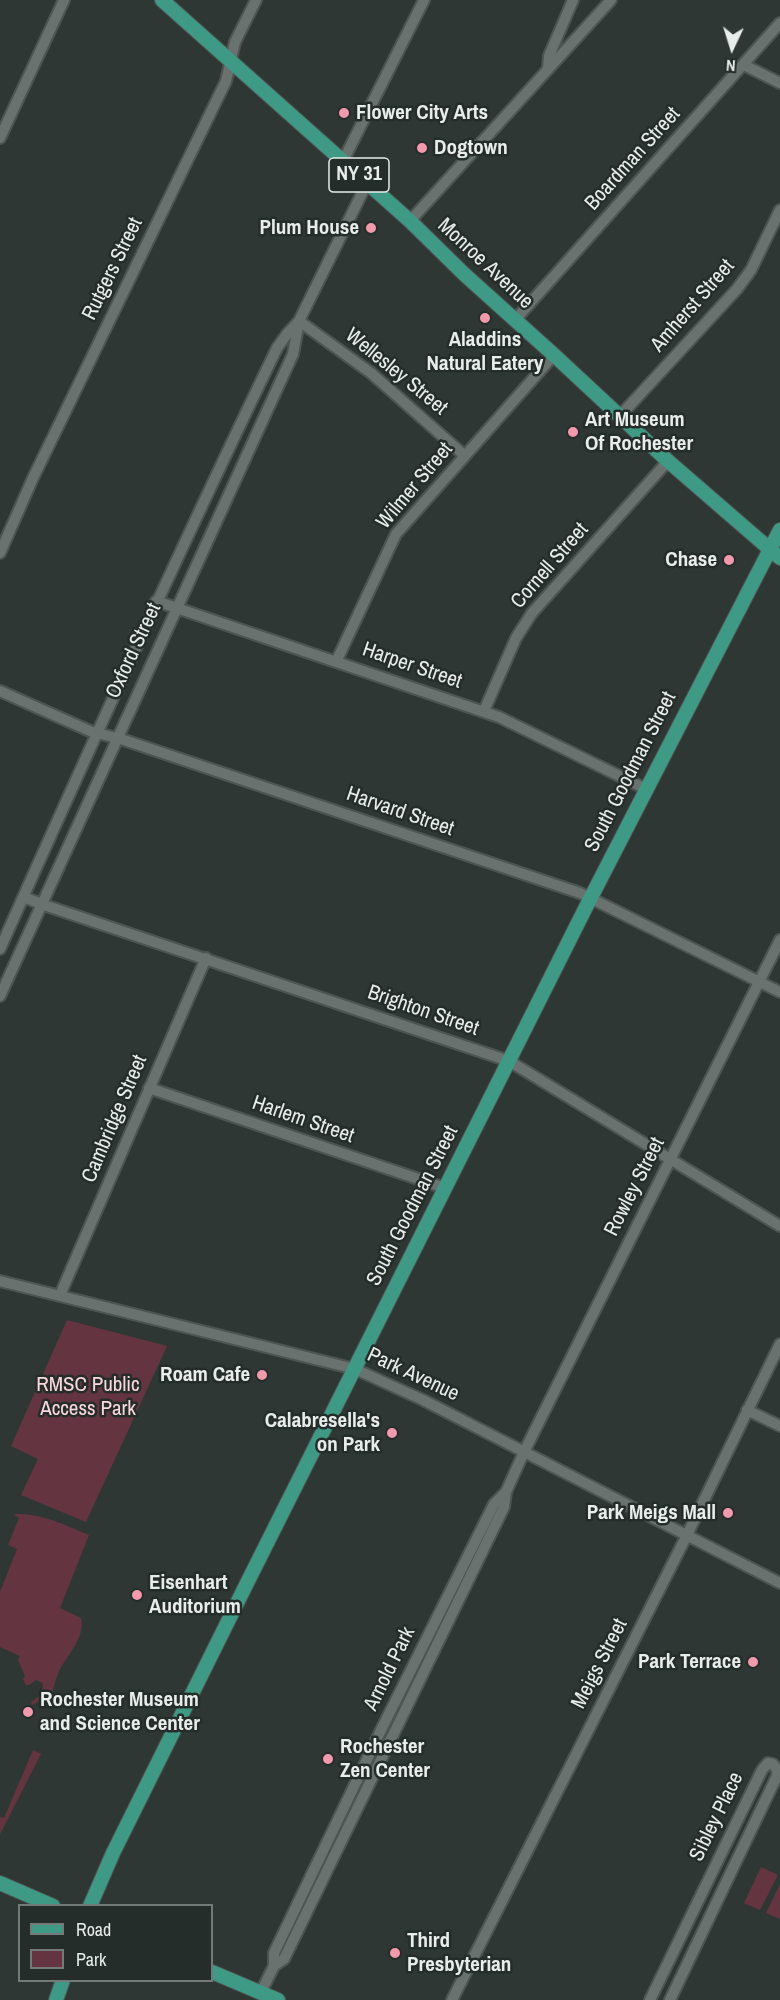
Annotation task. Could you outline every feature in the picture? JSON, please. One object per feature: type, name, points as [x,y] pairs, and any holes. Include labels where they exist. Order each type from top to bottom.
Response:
[{"type":"main road","name":"Monroe Avenue","points":[[162,0],[410,221],[464,274],[668,461],[775,553]]},
{"type":"main road","name":"South Goodman Street","points":[[90,1904],[113,1853],[590,898],[646,789],[775,553],[780,530]]},
{"type":"main road","points":[[0,1883],[51,1904]]},
{"type":"main road","points":[[213,1972],[278,2000]]},
{"type":"main road","points":[[56,2000],[62,1982]]},
{"type":"street","points":[[0,138],[64,0]]},
{"type":"street","name":"Rutgers Street","points":[[0,553],[33,478],[226,81],[235,42],[256,0]]},
{"type":"street","points":[[343,161],[424,0]]},
{"type":"street","points":[[548,68],[549,56],[573,0]]},
{"type":"street","points":[[410,221],[611,0]]},
{"type":"street","name":"Boardman Street","points":[[515,320],[780,23]]},
{"type":"street","points":[[744,65],[780,83]]},
{"type":"street","name":"Oxford Street","points":[[0,996],[293,354],[299,321],[367,183]]},
{"type":"street","name":"Amherst Street","points":[[620,416],[737,289],[750,270],[780,210]]},
{"type":"street","name":"Oxford Street","points":[[0,949],[156,601],[277,348],[286,334],[299,321]]},
{"type":"street","name":"Wellesley Street","points":[[299,321],[371,373],[465,456]]},
{"type":"street","name":"Wilmer Street","points":[[336,662],[396,534],[554,355]]},
{"type":"street","name":"Cornell Street","points":[[484,711],[516,638],[532,613],[668,461]]},
{"type":"street","name":"Harper Street","points":[[156,601],[484,711],[646,789]]},
{"type":"street","name":"Harvard Street","points":[[0,691],[97,733],[590,898],[780,992]]},
{"type":"street","name":"Brighton Street","points":[[23,897],[509,1061],[780,1226]]},
{"type":"street","name":"Rowley Street","points":[[524,1452],[780,940]]},
{"type":"street","name":"Cambridge Street","points":[[60,1295],[206,958]]},
{"type":"street","name":"Harlem Street","points":[[149,1089],[445,1188]]},
{"type":"street","name":"Park Avenue","points":[[1,1284],[60,1295],[355,1369],[414,1395],[780,1583]]},
{"type":"street","name":"Meigs Street","points":[[452,2000],[687,1535],[780,1344]]},
{"type":"street","points":[[747,1410],[780,1426]]},
{"type":"street","name":"Arnold Park","points":[[261,1992],[274,1966],[274,1953],[387,1718],[494,1504],[506,1492],[524,1452]]},
{"type":"street","name":"Sibley Place","points":[[650,2000],[762,1770],[768,1763],[773,1764],[778,1772],[776,1778],[670,2000]]},
{"type":"green space","name":"RMSC Public Access Park","points":[[67,1320],[167,1346],[86,1522],[21,1495],[38,1459],[11,1446]]},
{"type":"green space","points":[[14,1515],[44,1518],[89,1535],[60,1608],[81,1618],[81,1632],[59,1671],[51,1699],[46,1701],[43,1699],[32,1705],[31,1702],[42,1694],[43,1683],[36,1680],[26,1685],[18,1660],[20,1656],[0,1647],[0,1592],[17,1549],[8,1545],[19,1518]]},
{"type":"green space","points":[[33,1750],[41,1754],[0,1834],[0,1817],[4,1818]]},
{"type":"green space","points":[[761,1867],[778,1875],[760,1910],[744,1903]]},
{"type":"green space","points":[[780,1884],[780,1919],[766,1913]]},
{"type":"place","name":"Flower City Arts","points":[[344,113]]},
{"type":"place","name":"Dogtown","points":[[422,148]]},
{"type":"place","name":"Plum House","points":[[371,228]]},
{"type":"place","name":"Aladdins Natural Eatery","points":[[485,318]]},
{"type":"place","name":"Art Museum Of Rochester","points":[[573,432]]},
{"type":"place","name":"Chase","points":[[729,560]]},
{"type":"place","name":"Roam Cafe","points":[[262,1375]]},
{"type":"place","name":"Calabresella's on Park","points":[[392,1433]]},
{"type":"place","name":"Park Meigs Mall","points":[[728,1513]]},
{"type":"place","name":"Eisenhart Auditorium","points":[[137,1595]]},
{"type":"place","name":"Park Terrace","points":[[753,1662]]},
{"type":"place","name":"Rochester Museum and Science Center","points":[[28,1712]]},
{"type":"place","name":"Rochester Zen Center","points":[[328,1759]]},
{"type":"place","name":"Third Presbyterian","points":[[395,1953]]}]
